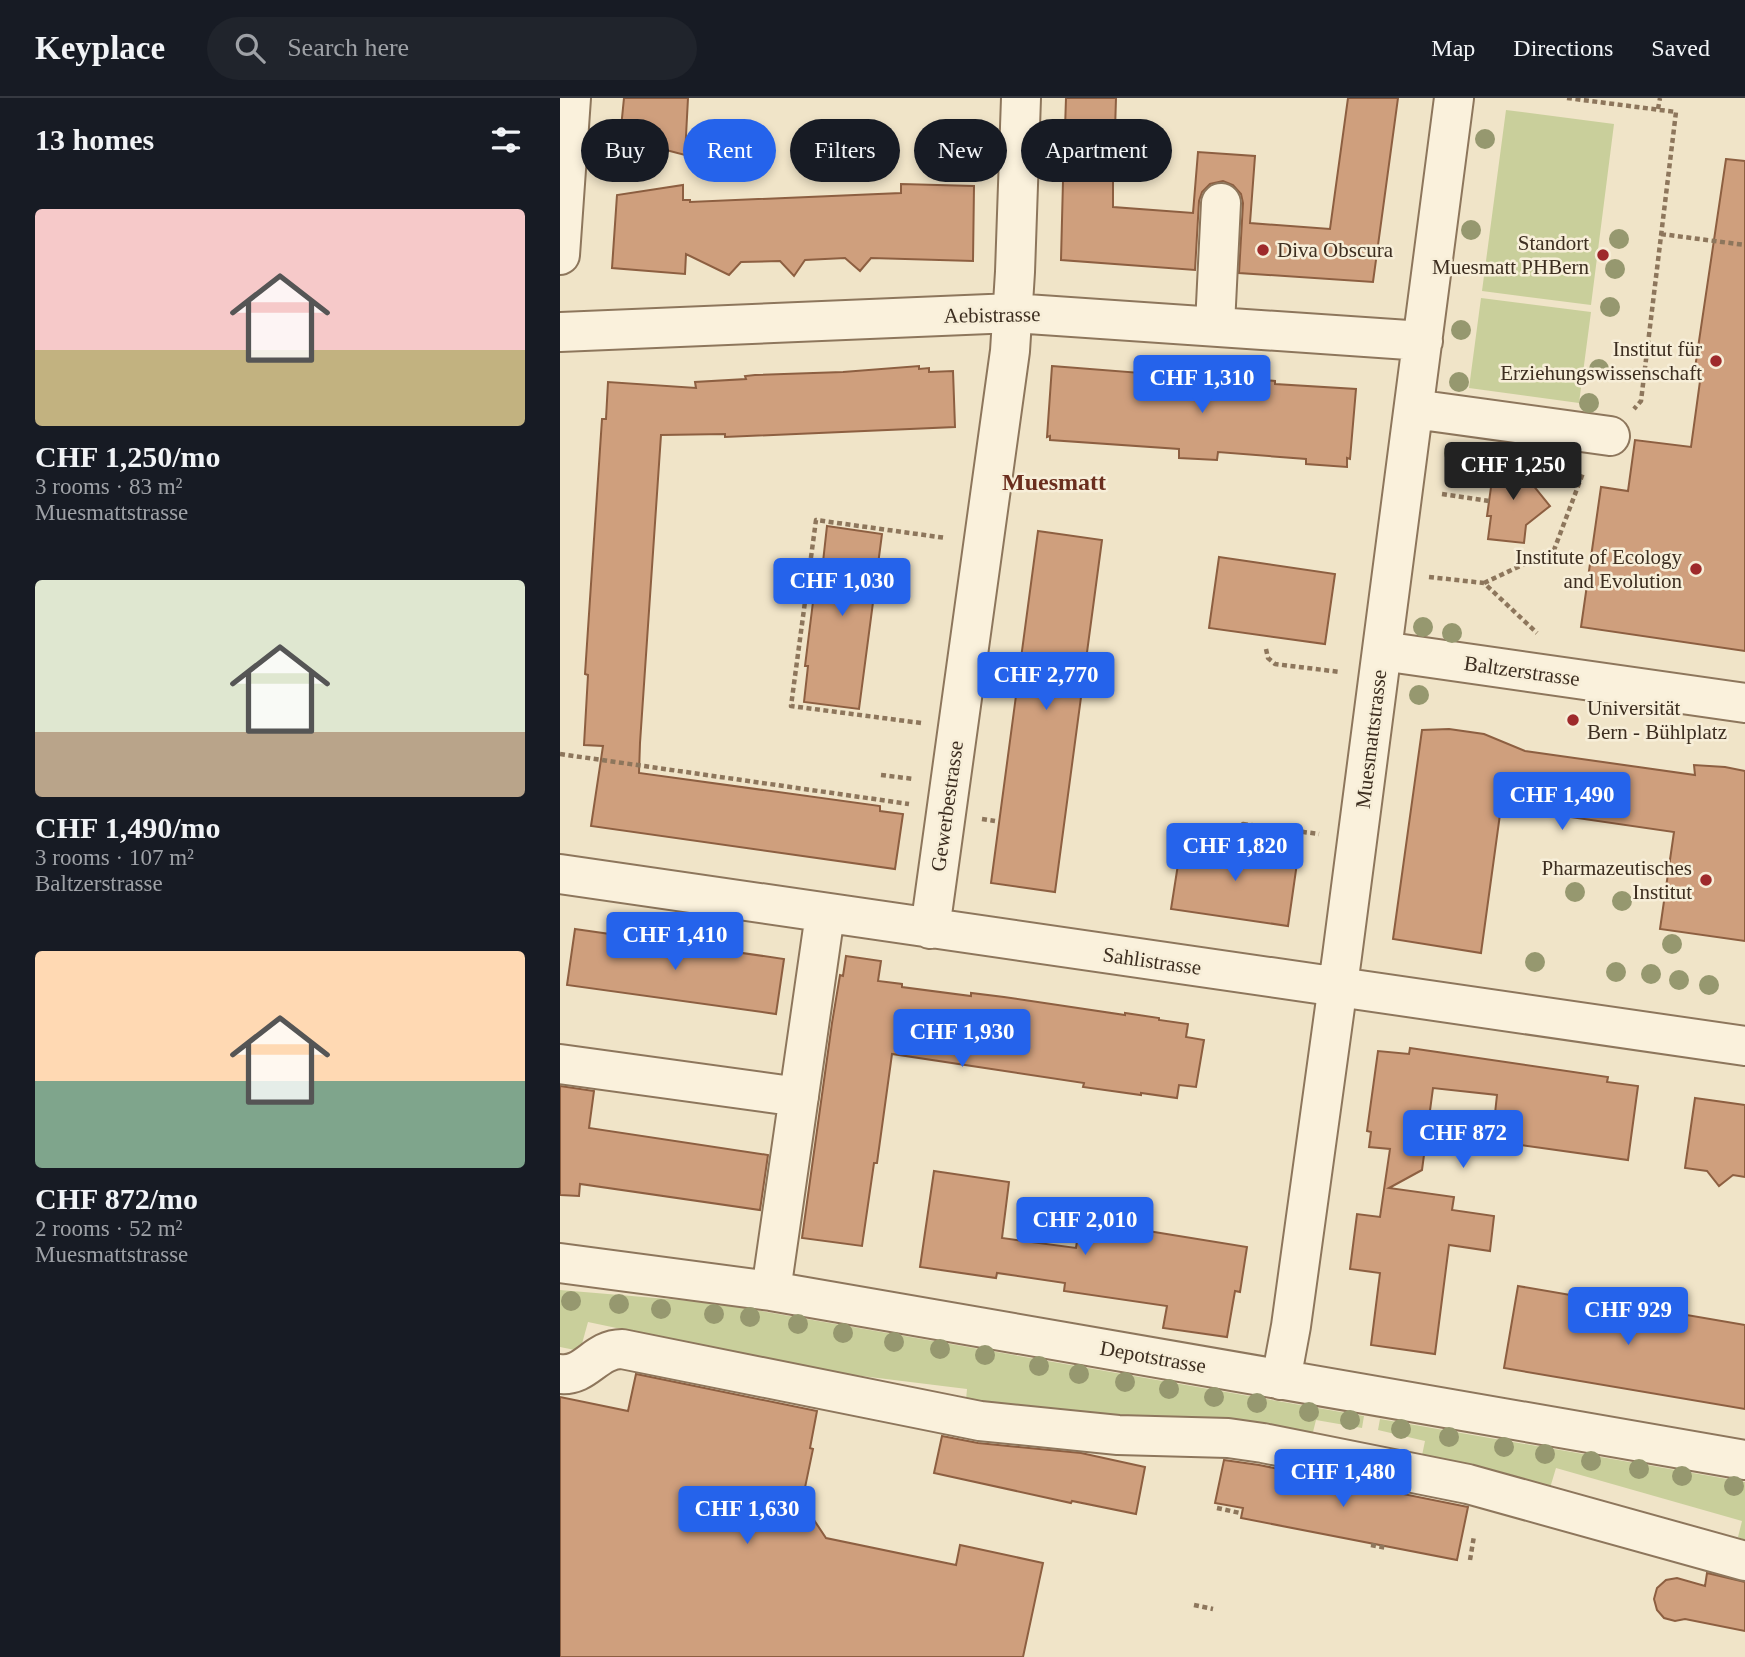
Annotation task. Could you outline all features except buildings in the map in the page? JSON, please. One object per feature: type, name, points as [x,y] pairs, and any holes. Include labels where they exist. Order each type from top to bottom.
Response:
[{"type":"street","points":[[560,255],[571,98]]},
{"type":"street","name":"Gewerbestrasse","points":[[930,929],[1008,365],[1013,313],[1021,98]]},
{"type":"street","name":"Muesmattstrasse","points":[[1281,1380],[1338,987],[1454,98]]},
{"type":"street","points":[[1215,326],[1221,203]]},
{"type":"street","name":"Aebistrasse","points":[[560,332],[1013,313],[1423,341]]},
{"type":"street","points":[[1414,410],[1601,435]]},
{"type":"street","name":"Baltzerstrasse","points":[[1382,651],[1745,704]]},
{"type":"street","name":"Sahlistrasse","points":[[560,874],[1745,1046]]},
{"type":"street","points":[[771,1291],[825,914]]},
{"type":"street","points":[[560,1064],[799,1097]]},
{"type":"street","name":"Depotstrasse","points":[[560,1263],[771,1291],[1745,1460]]},
{"type":"street","points":[[560,1374],[578,1372],[605,1352],[622,1349],[980,1421],[1129,1436],[1228,1437],[1468,1484],[1745,1562]]},
{"type":"path","points":[[1423,576],[1484,583],[1554,551],[1590,454],[1601,435],[1641,401],[1676,112],[1567,98]]},
{"type":"path","points":[[1658,110],[1660,98]]},
{"type":"path","points":[[1661,234],[1745,245]]},
{"type":"path","points":[[1448,495],[1489,501]]},
{"type":"path","points":[[932,724],[791,706],[816,520],[936,536]]},
{"type":"path","points":[[1484,583],[1545,640]]},
{"type":"path","points":[[1266,649],[1268,658],[1276,664],[1342,673]]},
{"type":"path","points":[[560,754],[922,806]]},
{"type":"path","points":[[881,775],[925,780]]},
{"type":"path","points":[[1241,841],[1243,824],[1321,835]]},
{"type":"path","points":[[1217,1508],[1240,1513]]},
{"type":"path","points":[[1470,1560],[1474,1536]]},
{"type":"path","points":[[1371,1545],[1387,1548]]},
{"type":"path","points":[[1194,1605],[1213,1609]]},
{"type":"green space","points":[[1506,110],[1614,124],[1591,305],[1482,291]]},
{"type":"green space","points":[[1481,298],[1591,312],[1579,403],[1469,388]]},
{"type":"green space","points":[[560,1290],[715,1303],[1364,1416],[1362,1428],[1316,1420],[1310,1444],[965,1411],[967,1389],[821,1371],[588,1322],[580,1351],[560,1347]]},
{"type":"green space","points":[[1380,1419],[1745,1482],[1745,1540],[1738,1537],[1742,1521],[1556,1468],[1547,1498],[1420,1465],[1425,1441],[1378,1430]]},
{"type":"place","name":"Diva Obscura","points":[[1263,250]]},
{"type":"place","name":"Standort Muesmatt PHBern","points":[[1603,255]]},
{"type":"place","name":"Institut für Erziehungswissenschaft","points":[[1716,361]]},
{"type":"place","name":"Institute of Ecology and Evolution","points":[[1696,569]]},
{"type":"place","name":"Universität Bern - Bühlplatz","points":[[1573,720]]},
{"type":"place","name":"Pharmazeutisches Institut","points":[[1706,880]]},
{"type":"district","name":"Muesmatt","points":[[1054,482]]}]
